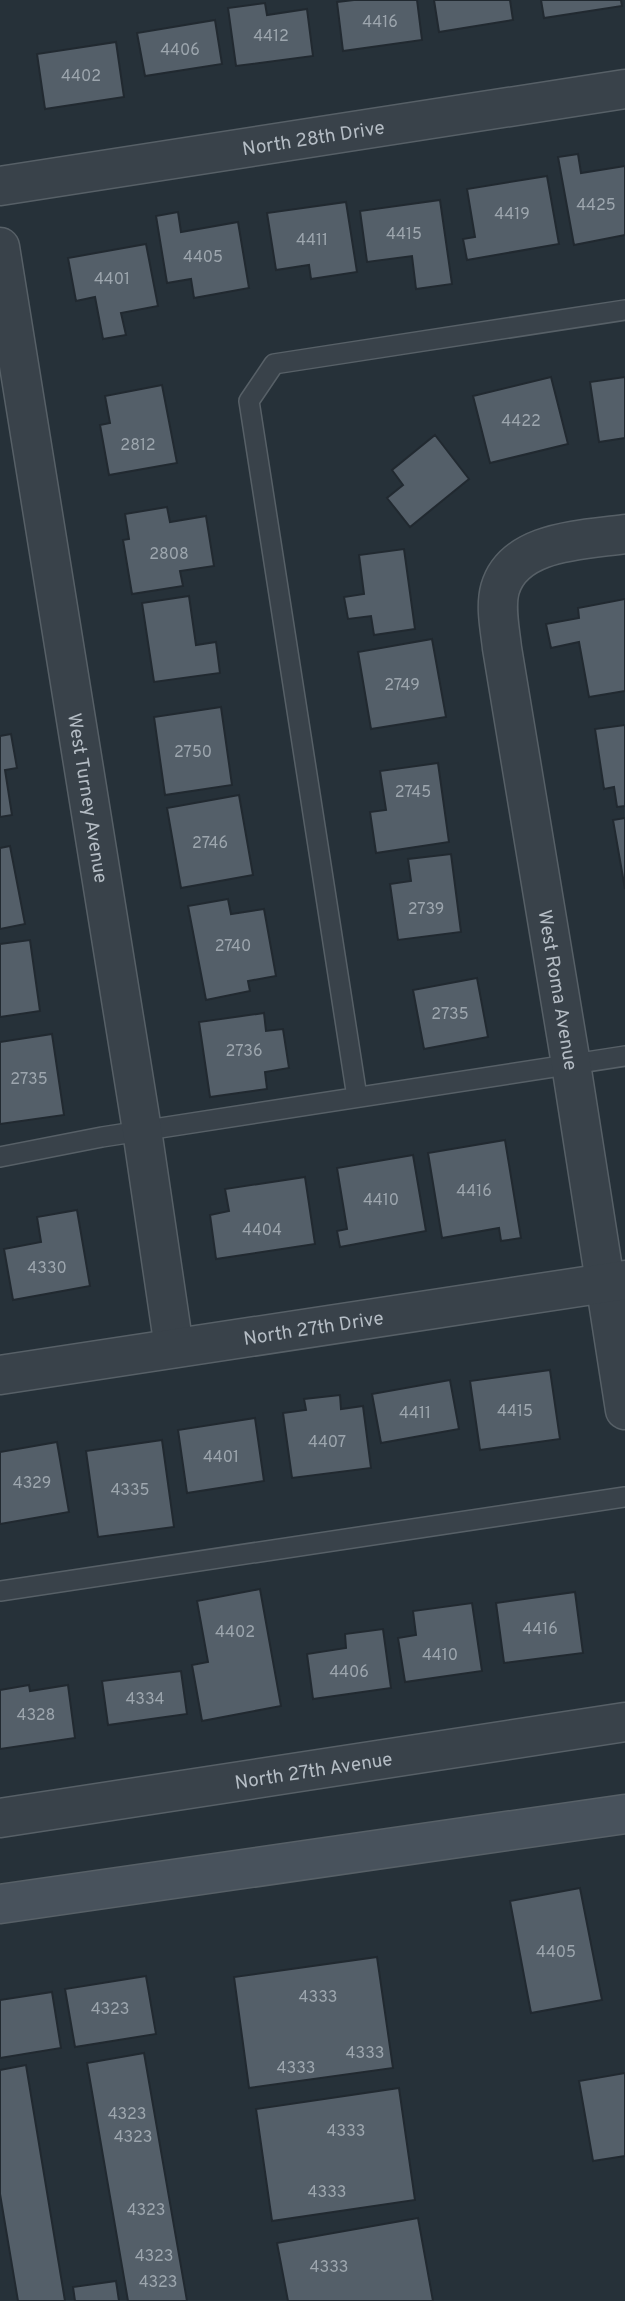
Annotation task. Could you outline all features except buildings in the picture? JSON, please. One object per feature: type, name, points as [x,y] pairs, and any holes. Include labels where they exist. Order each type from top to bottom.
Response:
[{"type":"main road","points":[[0,1904],[625,1814]]},
{"type":"street","name":"North 28th Drive","points":[[0,186],[625,89]]},
{"type":"street","name":"West Turney Avenue","points":[[0,247],[142,1130],[174,1348]]},
{"type":"street","name":"West Roma Avenue","points":[[625,534],[557,545],[518,559],[507,572],[500,589],[498,605],[502,648],[571,1064],[616,1282],[625,1410]]},
{"type":"street","name":"North 27th Drive","points":[[0,1375],[616,1282]]},
{"type":"street","name":"North 27th Avenue","points":[[0,1818],[625,1722]]},
{"type":"lane","points":[[358,1097],[249,401],[274,364],[625,310]]},
{"type":"lane","points":[[0,1157],[142,1130],[625,1056]]},
{"type":"lane","points":[[0,1591],[625,1497]]}]
